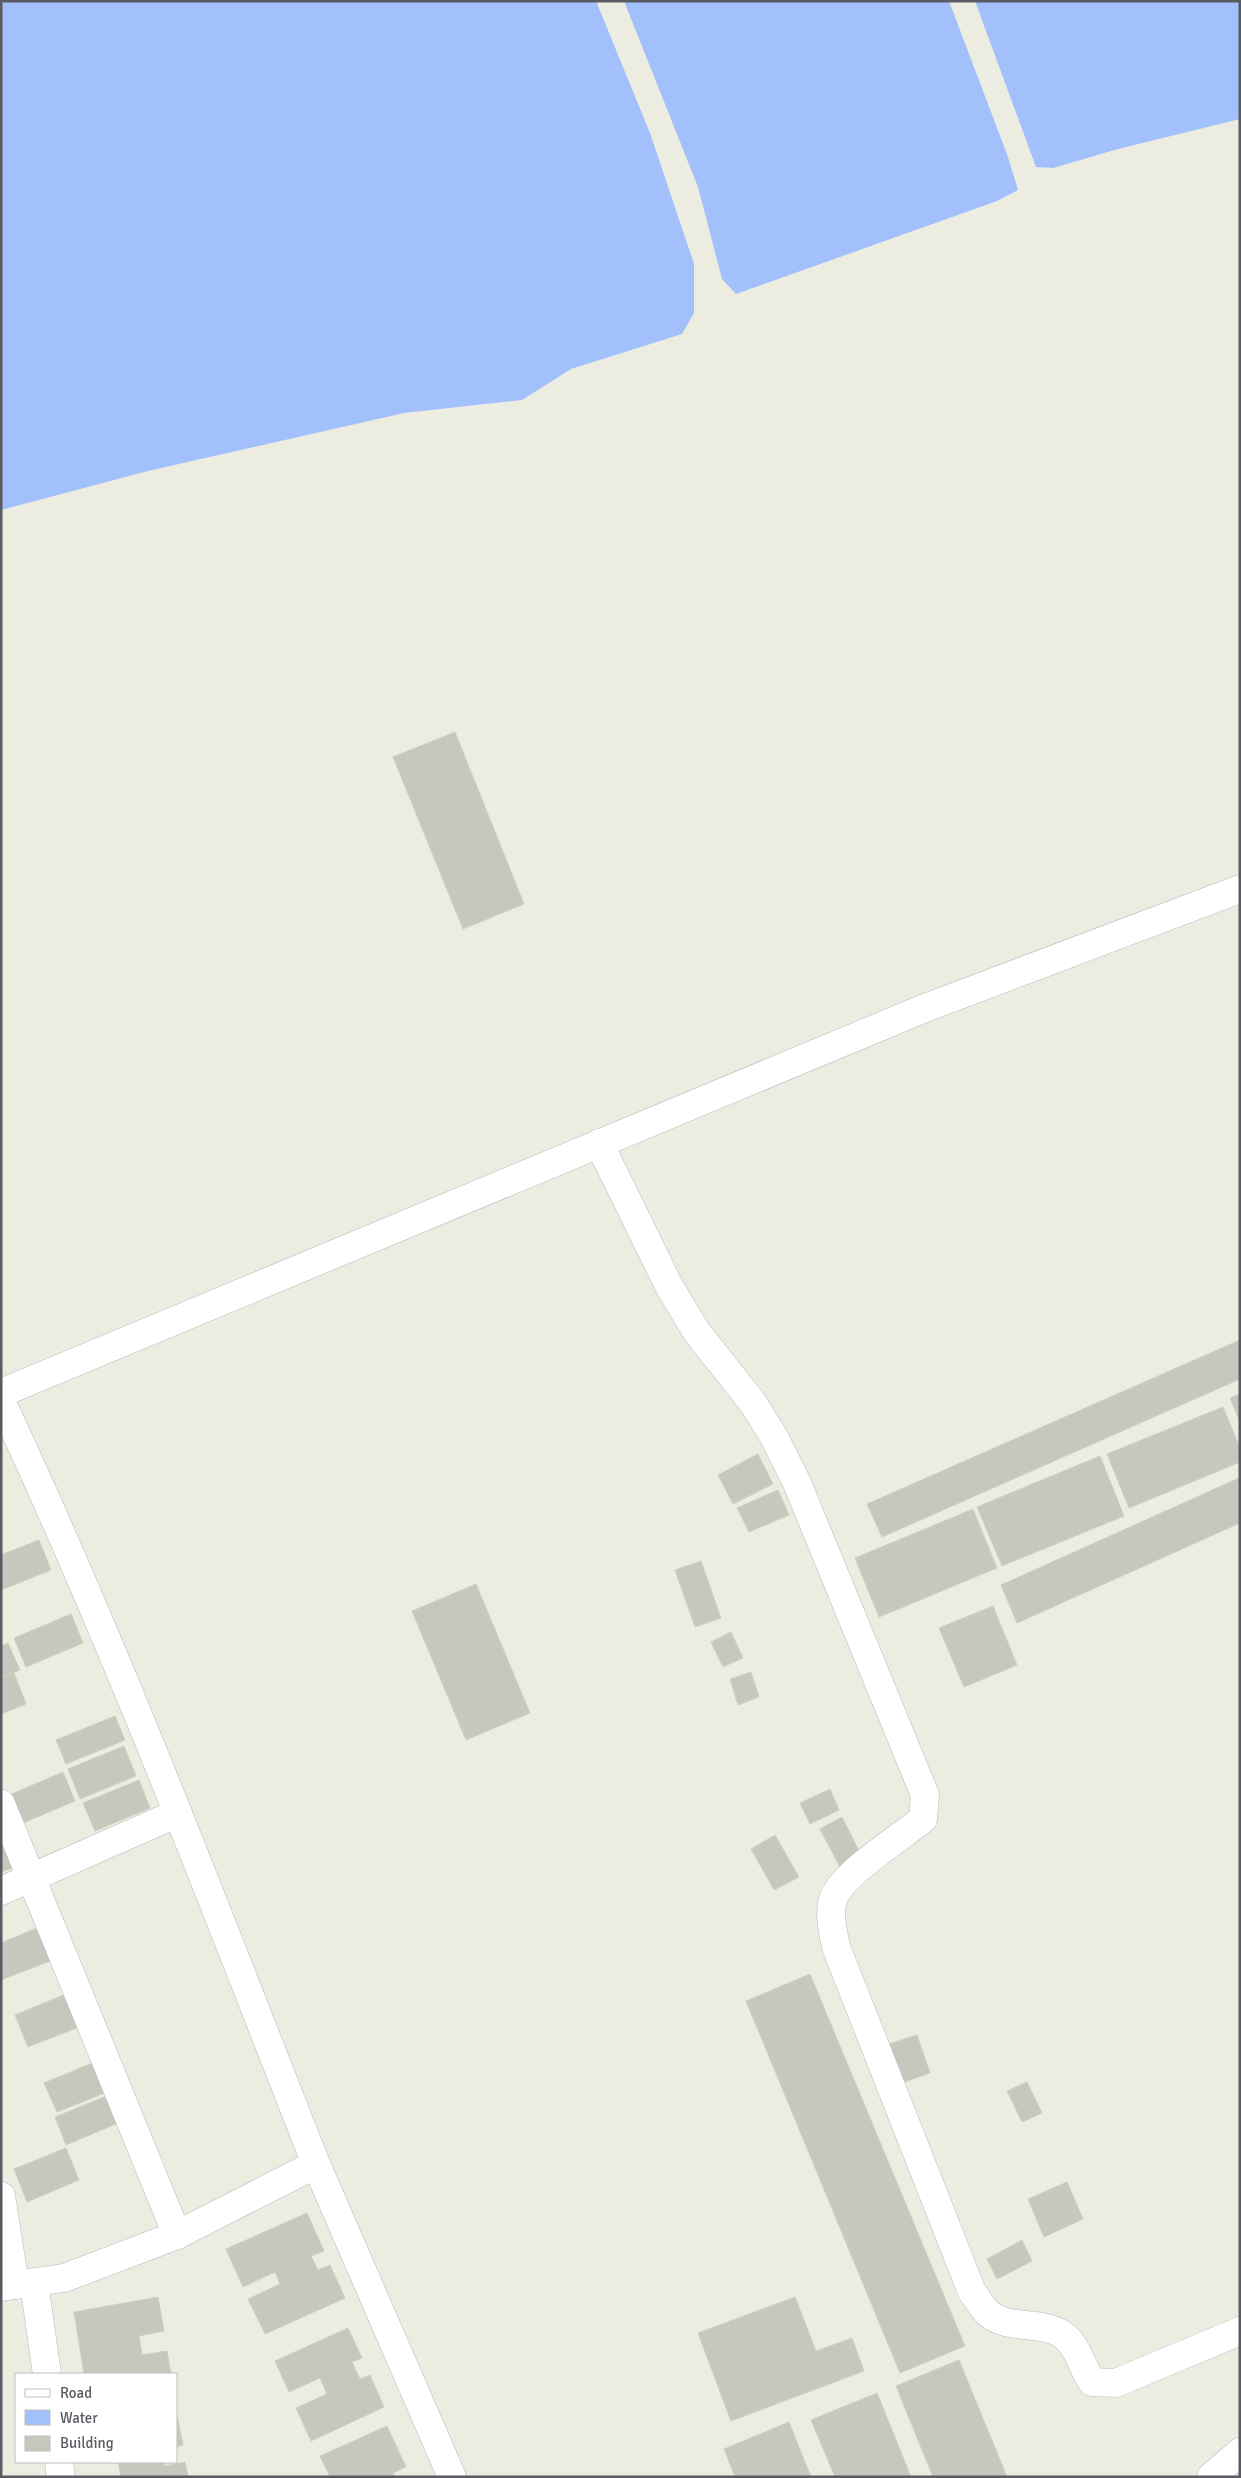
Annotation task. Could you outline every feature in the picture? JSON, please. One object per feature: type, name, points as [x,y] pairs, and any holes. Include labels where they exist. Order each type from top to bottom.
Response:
[{"type":"street","points":[[1,1393],[925,1008],[1240,889]]},
{"type":"street","points":[[599,1143],[668,1286],[696,1331],[753,1403],[774,1436],[797,1483],[926,1794],[923,1818],[850,1876],[834,1897],[831,1922],[836,1947],[972,2292],[988,2313],[1006,2324],[1038,2326],[1059,2332],[1077,2351],[1083,2368],[1092,2382],[1116,2383],[1240,2331]]},
{"type":"street","points":[[1,1401],[40,1485],[178,1813],[316,2164],[452,2477]]},
{"type":"street","points":[[1,1804],[177,2235]]},
{"type":"street","points":[[1,1891],[178,1813]]},
{"type":"street","points":[[16,2285],[64,2278],[177,2235],[316,2164]]},
{"type":"street","points":[[1,2196],[16,2285],[46,2373]]},
{"type":"street","points":[[1211,2477],[1240,2452]]},
{"type":"street","points":[[59,2463],[61,2477]]},
{"type":"water","points":[[1,1],[596,1],[650,133],[694,264],[694,313],[682,334],[571,369],[522,400],[404,413],[148,471],[1,510]]},
{"type":"water","points":[[624,1],[949,1],[1008,157],[1018,190],[997,201],[736,294],[722,279],[698,187]]},
{"type":"water","points":[[975,1],[1240,1],[1240,119],[1118,149],[1053,168],[1036,167]]},
{"type":"building","points":[[455,732],[524,904],[463,929],[393,757]]},
{"type":"building","points":[[1240,1340],[1240,1379],[882,1537],[867,1504]]},
{"type":"building","points":[[1240,1394],[1240,1422],[1230,1398]]},
{"type":"building","points":[[1223,1407],[1240,1448],[1240,1462],[1129,1508],[1107,1454]]},
{"type":"building","points":[[758,1454],[773,1484],[733,1504],[718,1475]]},
{"type":"building","points":[[1100,1456],[1124,1516],[1002,1566],[977,1507]]},
{"type":"building","points":[[1239,1478],[1240,1523],[1017,1623],[1001,1585]]},
{"type":"building","points":[[778,1490],[789,1515],[749,1532],[737,1508]]},
{"type":"building","points":[[973,1509],[997,1568],[879,1617],[855,1558]]},
{"type":"building","points":[[39,1540],[51,1570],[1,1590],[1,1555]]},
{"type":"building","points":[[701,1561],[721,1618],[695,1627],[675,1570]]},
{"type":"building","points":[[476,1584],[530,1713],[466,1740],[412,1611]]},
{"type":"building","points":[[993,1606],[1017,1665],[964,1687],[939,1628]]},
{"type":"building","points":[[71,1614],[83,1643],[26,1667],[14,1638]]},
{"type":"building","points":[[731,1632],[743,1658],[723,1667],[711,1642]]},
{"type":"building","points":[[8,1643],[20,1670],[1,1677],[1,1646]]},
{"type":"building","points":[[751,1672],[759,1697],[738,1705],[730,1679]]},
{"type":"building","points":[[14,1673],[26,1704],[1,1714],[1,1678]]},
{"type":"building","points":[[115,1716],[125,1740],[66,1764],[56,1740]]},
{"type":"building","points":[[124,1746],[136,1776],[80,1799],[68,1769]]},
{"type":"building","points":[[63,1772],[75,1801],[18,1825],[7,1796]]},
{"type":"building","points":[[139,1780],[150,1808],[95,1831],[83,1803]]},
{"type":"building","points":[[830,1789],[839,1810],[810,1824],[800,1803]]},
{"type":"building","points":[[842,1817],[861,1855],[840,1867],[820,1829]]},
{"type":"building","points":[[775,1835],[799,1877],[774,1890],[751,1849]]},
{"type":"building","points":[[1,1838],[18,1866],[1,1872]]},
{"type":"building","points":[[42,1926],[55,1959],[1,1980],[1,1943]]},
{"type":"building","points":[[810,1974],[965,2346],[900,2373],[746,2001]]},
{"type":"building","points":[[71,1992],[84,2025],[28,2047],[15,2015]]},
{"type":"building","points":[[917,2035],[930,2073],[899,2084],[886,2045]]},
{"type":"building","points":[[100,2060],[112,2090],[57,2112],[44,2083]]},
{"type":"building","points":[[1027,2082],[1042,2113],[1022,2122],[1007,2091]]},
{"type":"building","points":[[114,2093],[125,2120],[66,2145],[55,2117]]},
{"type":"building","points":[[66,2148],[79,2180],[27,2202],[14,2169]]},
{"type":"building","points":[[1067,2182],[1083,2219],[1044,2237],[1028,2199]]},
{"type":"building","points":[[307,2213],[324,2251],[311,2256],[318,2270],[330,2265],[345,2298],[265,2334],[248,2299],[280,2284],[275,2272],[243,2287],[226,2249]]},
{"type":"building","points":[[1022,2240],[1032,2261],[997,2279],[987,2259]]},
{"type":"building","points":[[158,2297],[164,2331],[139,2336],[142,2355],[167,2351],[171,2373],[84,2373],[74,2312]]},
{"type":"building","points":[[795,2297],[816,2351],[852,2338],[864,2371],[731,2421],[698,2333]]},
{"type":"building","points":[[348,2328],[362,2358],[352,2362],[360,2379],[370,2375],[384,2407],[311,2441],[296,2408],[327,2394],[320,2378],[289,2392],[275,2361]]},
{"type":"building","points":[[959,2360],[1007,2477],[933,2477],[896,2386]]},
{"type":"building","points":[[877,2393],[911,2477],[835,2477],[811,2420]]},
{"type":"building","points":[[178,2420],[183,2445],[178,2446]]},
{"type":"building","points":[[789,2422],[811,2477],[735,2477],[724,2449]]},
{"type":"building","points":[[387,2426],[406,2467],[393,2473],[395,2477],[330,2477],[320,2456]]},
{"type":"building","points":[[185,2462],[188,2477],[115,2477],[121,2476],[118,2463],[164,2463],[165,2466]]}]
